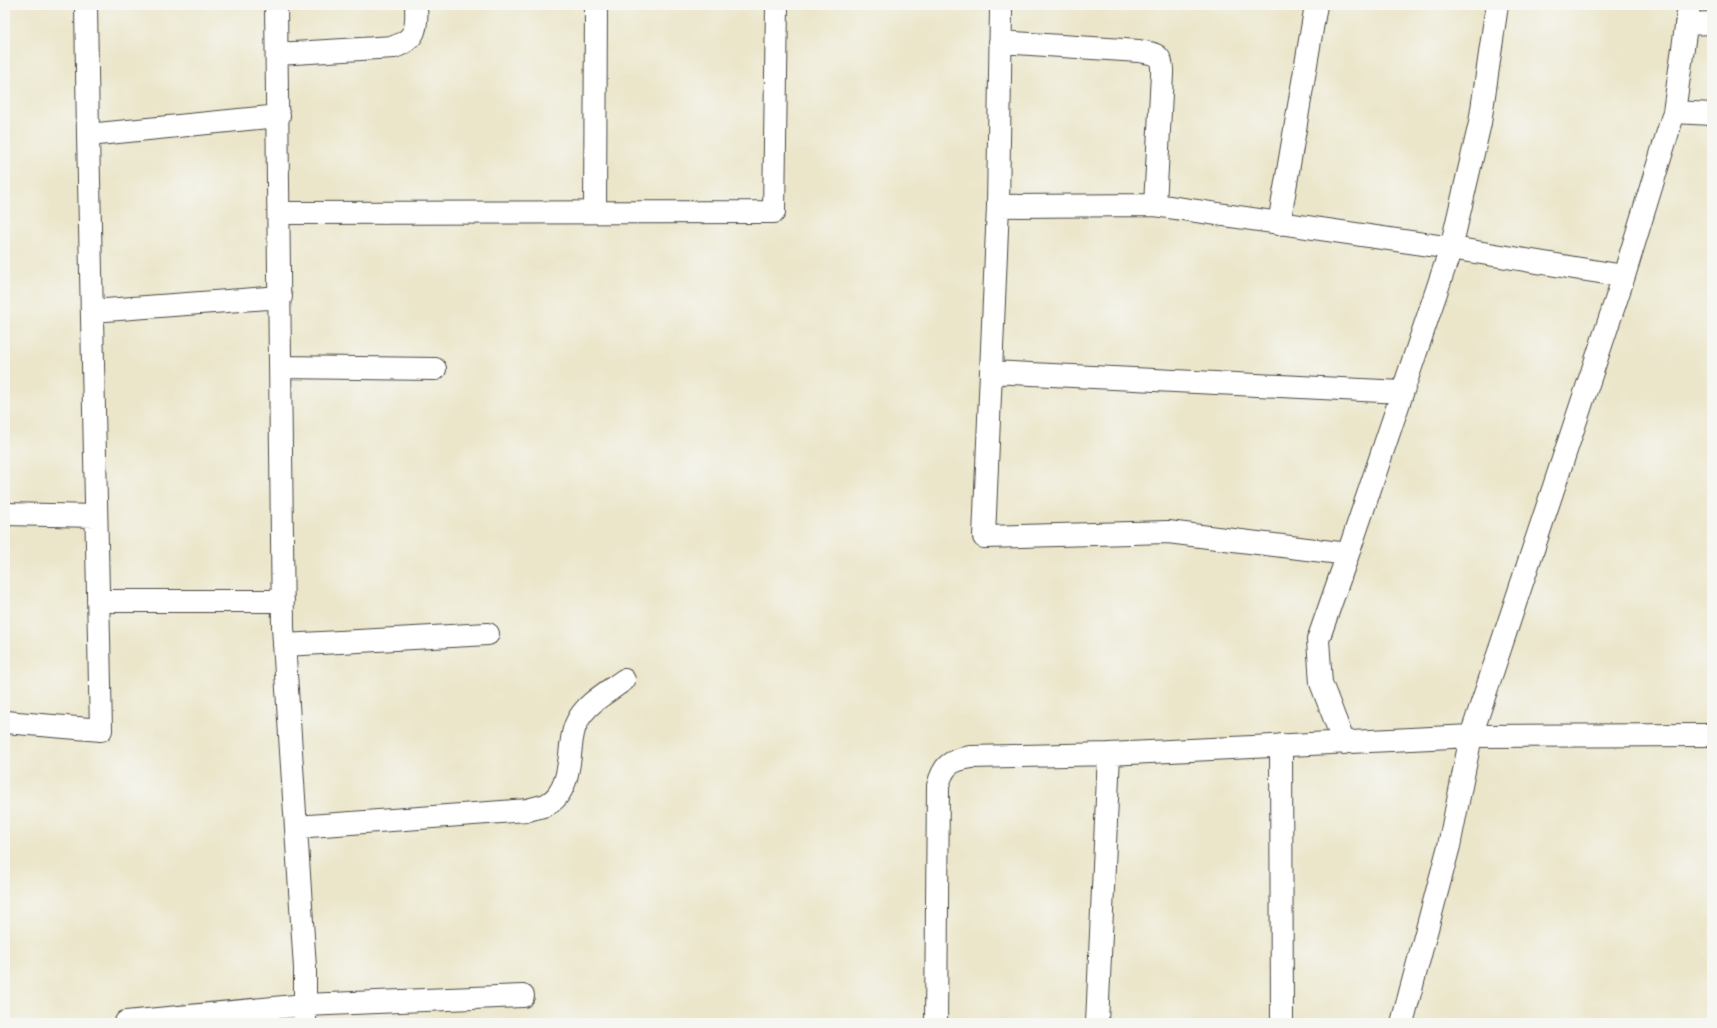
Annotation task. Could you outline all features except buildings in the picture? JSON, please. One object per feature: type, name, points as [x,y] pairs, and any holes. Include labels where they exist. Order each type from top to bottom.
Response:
[{"type":"street","points":[[5,722],[101,730],[86,5]]},
{"type":"street","points":[[276,5],[279,116],[284,645],[305,968],[305,1014]]},
{"type":"street","points":[[278,54],[394,47],[404,44],[411,38],[415,31],[417,21],[416,5]]},
{"type":"street","points":[[595,212],[596,5]]},
{"type":"street","points":[[280,213],[774,212],[777,5]]},
{"type":"street","points":[[1279,224],[1316,5]]},
{"type":"street","points":[[1344,742],[1321,684],[1318,640],[1451,248],[1480,123],[1497,5]]},
{"type":"street","points":[[1001,10],[998,206],[984,537],[1168,532],[1348,554]]},
{"type":"street","points":[[1402,1023],[1449,846],[1471,736],[1624,276],[1674,112],[1688,14],[1712,23]]},
{"type":"street","points":[[1000,42],[1139,51],[1153,53],[1160,58],[1162,70],[1155,205]]},
{"type":"street","points":[[1674,112],[1712,114]]},
{"type":"street","points":[[88,135],[279,116]]},
{"type":"street","points":[[998,206],[1155,205],[1451,248],[1624,276]]},
{"type":"street","points":[[92,311],[281,297]]},
{"type":"street","points":[[281,367],[435,369]]},
{"type":"street","points":[[991,372],[1402,392]]},
{"type":"street","points":[[5,514],[96,516]]},
{"type":"street","points":[[98,601],[283,601]]},
{"type":"street","points":[[284,645],[488,634]]},
{"type":"street","points":[[296,828],[528,810],[546,805],[556,798],[563,786],[570,758],[573,732],[576,722],[587,708],[624,680]]},
{"type":"street","points":[[936,1023],[938,786],[941,773],[947,765],[958,759],[971,757],[1109,754],[1471,736],[1712,735]]},
{"type":"street","points":[[1281,745],[1282,1023]]},
{"type":"street","points":[[1097,1023],[1109,754]]},
{"type":"street","points":[[126,1022],[305,1014],[523,996]]}]
